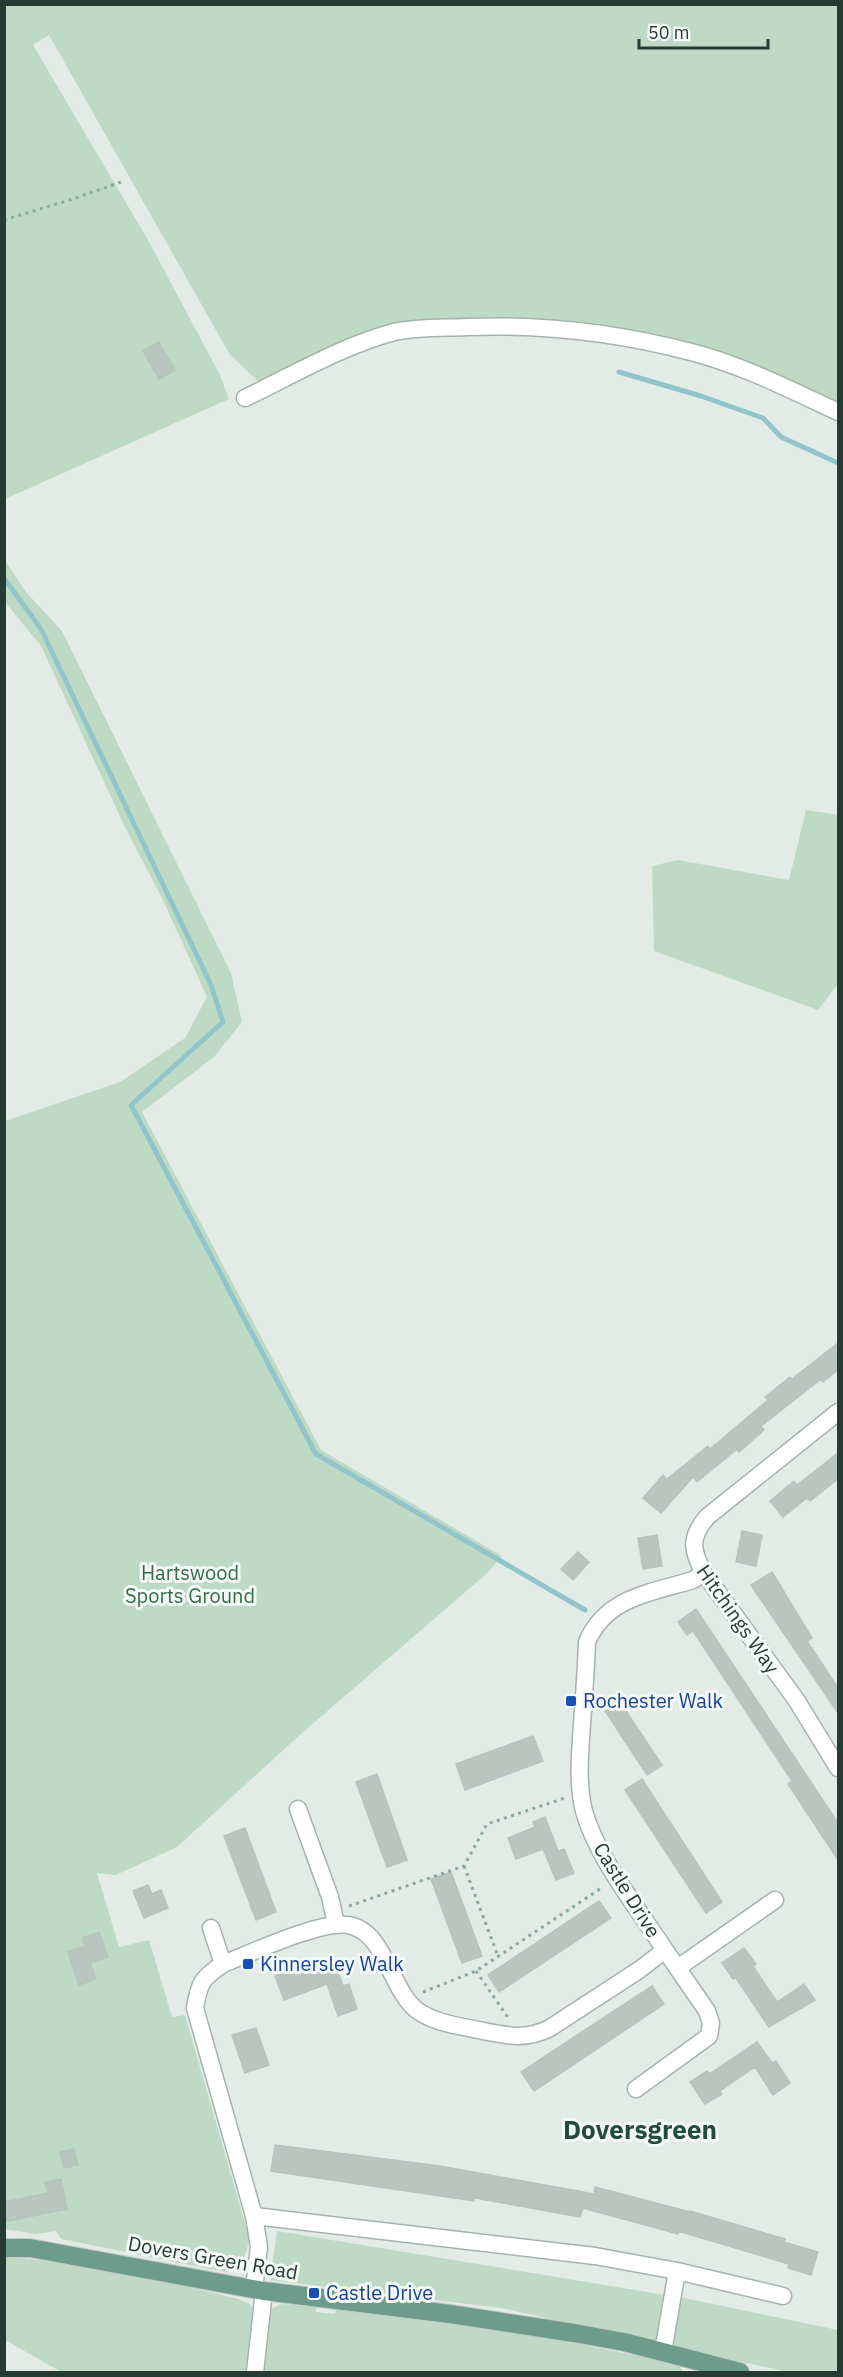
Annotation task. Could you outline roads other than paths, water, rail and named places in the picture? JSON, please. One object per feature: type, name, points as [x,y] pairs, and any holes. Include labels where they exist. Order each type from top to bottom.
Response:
[{"type":"main road","name":"Dovers Green Road","points":[[4,2248],[30,2248],[259,2290],[563,2331],[624,2342],[740,2373]]},
{"type":"street","points":[[244,398],[359,343],[397,332],[501,326],[607,334],[693,352],[753,374],[838,412]]},
{"type":"street","name":"Hitchings Way","points":[[838,1412],[707,1517],[698,1528],[693,1544],[696,1559],[704,1573],[797,1701],[838,1768]]},
{"type":"street","name":"Castle Drive","points":[[336,1924],[358,1927],[372,1937],[407,1999],[416,2009],[431,2018],[514,2037],[538,2034],[550,2028],[639,1970],[665,1950],[617,1877],[593,1834],[584,1812],[580,1756],[587,1642],[594,1626],[617,1605],[693,1580],[704,1573]]},
{"type":"street","points":[[255,2373],[259,2247],[254,2216],[195,2007],[198,1985],[209,1973],[223,1964],[323,1926],[336,1924],[330,1897],[298,1809]]},
{"type":"street","points":[[679,1967],[775,1900]]},
{"type":"street","points":[[211,1928],[223,1964]]},
{"type":"street","points":[[636,2089],[709,2036],[711,2024],[707,2011],[679,1967],[665,1950]]},
{"type":"street","points":[[254,2216],[399,2231],[595,2256],[677,2271],[783,2296]]},
{"type":"street","points":[[663,2352],[677,2271]]},
{"type":"waterway","points":[[619,372],[701,396],[763,418],[781,437],[838,463]]},
{"type":"waterway","points":[[4,578],[41,629],[211,985],[223,1022],[131,1105],[316,1454],[585,1610]]},
{"type":"place","name":"Rochester Walk","points":[[571,1701]]},
{"type":"place","name":"Kinnersley Walk","points":[[248,1964]]},
{"type":"place","name":"Castle Drive","points":[[314,2293]]},
{"type":"district","name":"Doversgreen","points":[[640,2130]]},
{"type":"park label","name":"Hartswood Sports Ground","points":[[190,1584]]}]
